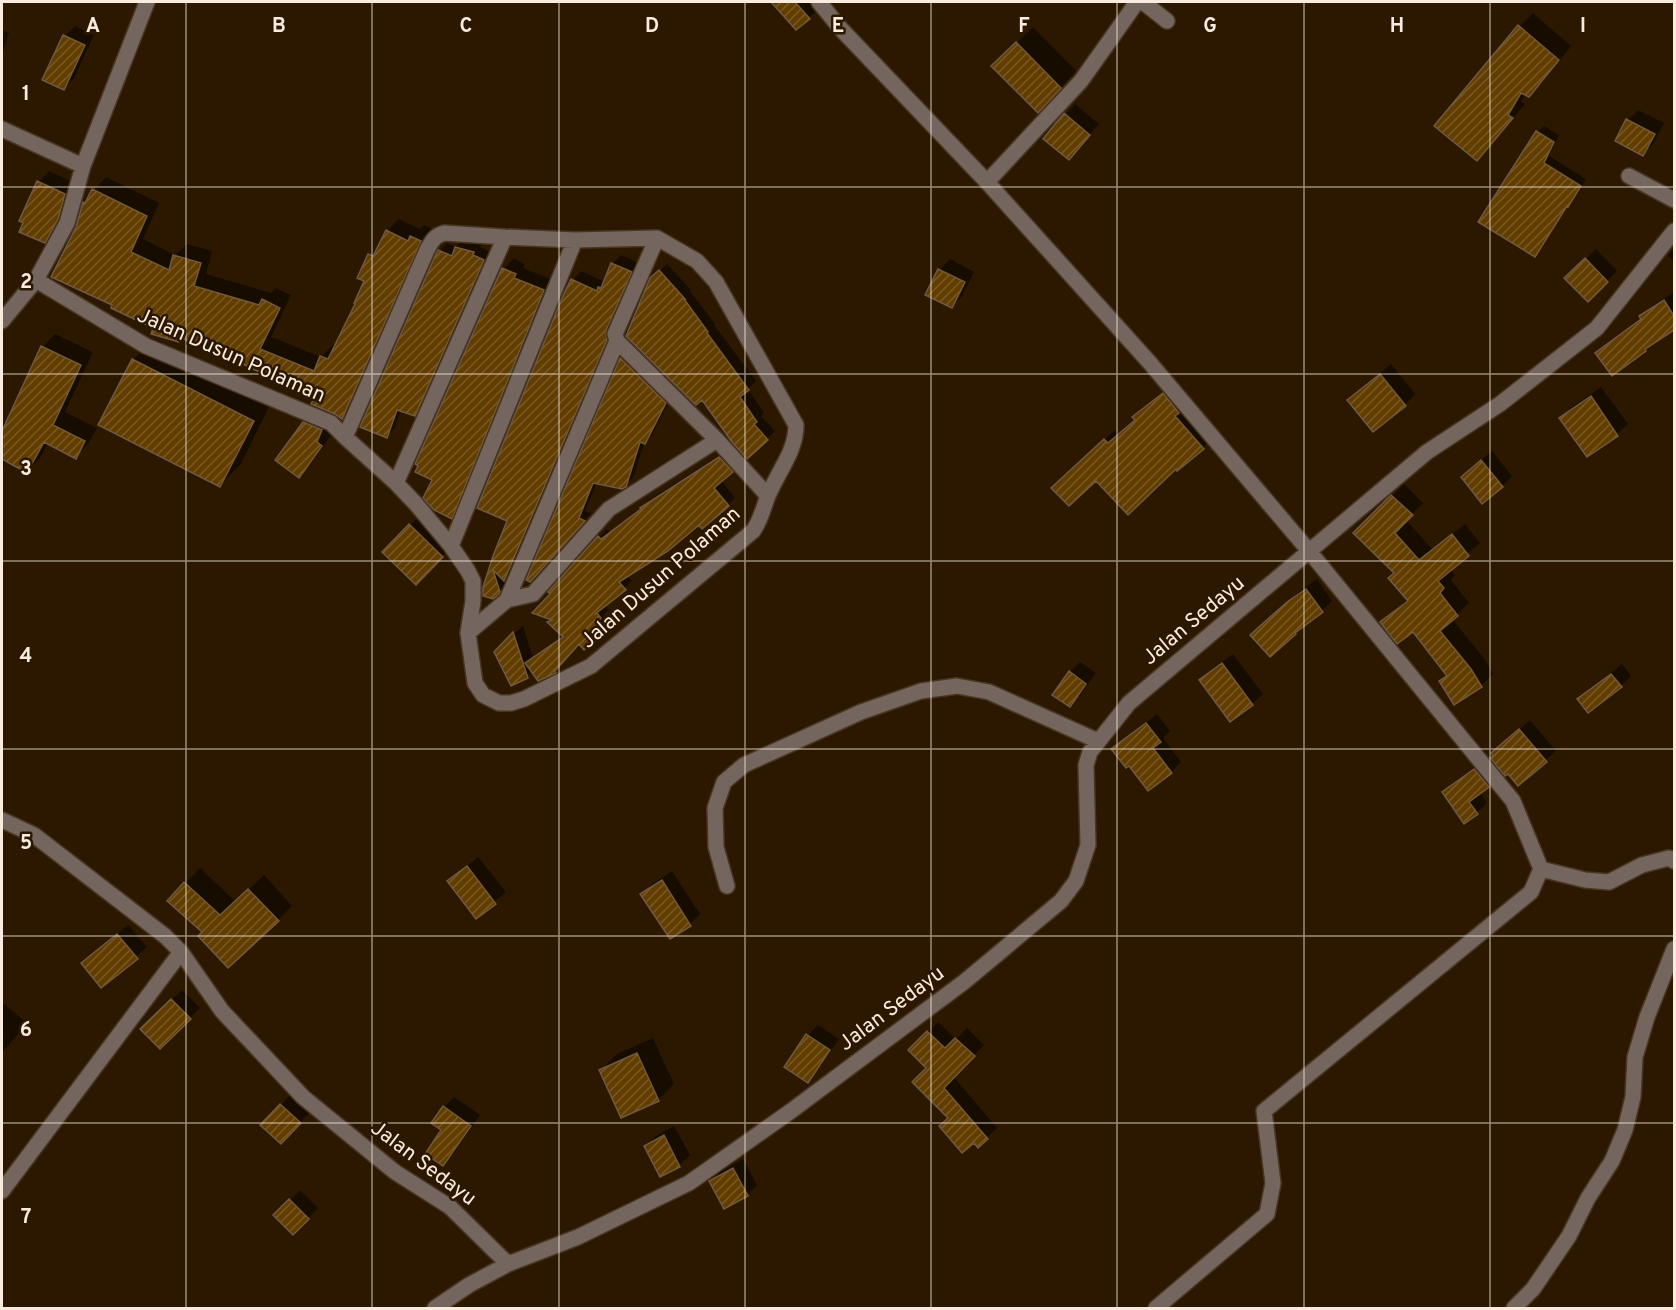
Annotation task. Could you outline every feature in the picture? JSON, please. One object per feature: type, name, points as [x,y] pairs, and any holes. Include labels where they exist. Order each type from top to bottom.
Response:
[{"type":"street","points":[[2,321],[36,280],[67,223],[83,166],[147,2]]},
{"type":"street","points":[[819,2],[841,29],[987,182],[1150,363],[1309,551],[1513,801],[1541,868],[1531,892],[1264,1111],[1273,1183],[1267,1214],[1156,1308]]},
{"type":"street","points":[[987,182],[1081,81],[1137,2]]},
{"type":"street","points":[[1143,2],[1167,21]]},
{"type":"street","points":[[2,129],[83,166]]},
{"type":"street","points":[[1629,176],[1674,200]]},
{"type":"street","name":"Jalan Sedayu","points":[[2,820],[34,835],[165,936],[181,952],[222,1011],[303,1097],[395,1172],[450,1207],[508,1264],[578,1237],[689,1183],[791,1111],[964,982],[1061,901],[1076,881],[1088,845],[1086,765],[1090,752],[1129,704],[1427,452],[1500,404],[1597,328],[1674,231]]},
{"type":"street","points":[[345,438],[432,239],[437,235],[444,233],[575,240],[657,238],[615,334],[617,341],[717,440],[768,496]]},
{"type":"street","points":[[396,483],[505,237]]},
{"type":"street","name":"Jalan Dusun Polaman","points":[[36,280],[146,346],[331,423],[396,483],[451,546],[473,581],[473,601],[468,633],[476,683],[483,695],[499,703],[511,703],[524,699],[591,666],[753,531],[796,438],[796,425],[716,282],[697,261],[657,238]]},
{"type":"street","points":[[451,546],[575,240]]},
{"type":"street","points":[[468,633],[507,600],[617,341]]},
{"type":"street","points":[[507,600],[533,594],[609,509],[717,440]]},
{"type":"street","points":[[727,886],[716,847],[715,808],[724,782],[744,765],[861,712],[921,691],[957,686],[989,692],[1098,741]]},
{"type":"street","points":[[1541,868],[1585,880],[1608,882],[1642,865],[1669,858],[1674,861]]},
{"type":"street","points":[[1514,1308],[1533,1289],[1569,1236],[1588,1198],[1612,1161],[1624,1130],[1633,1096],[1635,1057],[1647,1017],[1674,949]]},
{"type":"street","points":[[2,1191],[181,952]]},
{"type":"street","points":[[435,1308],[468,1285],[508,1264]]},
{"type":"building","points":[[771,2],[795,2],[810,19],[796,30]]},
{"type":"building","points":[[1518,25],[1559,60],[1529,97],[1521,93],[1508,115],[1513,118],[1477,161],[1434,126]]},
{"type":"building","points":[[63,35],[85,45],[64,90],[42,80]]},
{"type":"building","points":[[1016,42],[1061,88],[1038,113],[991,66]]},
{"type":"building","points":[[1064,113],[1090,135],[1069,160],[1043,139]]},
{"type":"building","points":[[1626,119],[1655,134],[1643,156],[1615,141]]},
{"type":"building","points":[[1536,131],[1554,142],[1544,163],[1581,186],[1535,257],[1478,222]]},
{"type":"building","points":[[37,181],[65,194],[58,219],[45,243],[19,232],[23,223],[19,221]]},
{"type":"building","points":[[92,189],[147,216],[131,252],[169,270],[173,255],[201,263],[194,286],[259,305],[262,299],[280,308],[260,349],[314,371],[320,356],[328,359],[364,281],[357,278],[368,254],[373,256],[386,230],[408,241],[410,236],[421,241],[342,419],[311,404],[316,395],[233,359],[236,354],[180,338],[179,342],[151,334],[153,328],[111,308],[112,305],[51,277],[76,227],[83,202],[85,203]]},
{"type":"building","points":[[455,247],[474,252],[473,255],[484,260],[415,416],[397,410],[387,438],[360,427],[438,250],[452,256]]},
{"type":"building","points":[[1585,258],[1608,282],[1588,302],[1564,278]]},
{"type":"building","points":[[611,263],[632,272],[606,330],[607,340],[504,581],[493,570],[500,592],[493,599],[483,596],[483,587],[507,521],[477,508],[571,279],[597,291],[598,287],[601,288]]},
{"type":"building","points":[[502,268],[516,274],[514,278],[544,290],[452,519],[434,510],[423,498],[432,480],[415,472],[418,466],[415,464]]},
{"type":"building","points":[[938,269],[965,282],[952,308],[925,295]]},
{"type":"building","points":[[659,270],[685,299],[749,390],[740,397],[757,422],[754,424],[768,440],[747,459],[702,400],[696,405],[626,336],[650,278]]},
{"type":"building","points":[[1664,300],[1674,316],[1674,330],[1645,349],[1646,351],[1612,376],[1595,353],[1641,319],[1639,316]]},
{"type":"building","points":[[41,346],[81,365],[53,425],[85,441],[76,459],[44,442],[27,473],[2,459],[2,431]]},
{"type":"building","points":[[620,358],[666,403],[645,444],[640,442],[626,487],[622,489],[593,483],[579,518],[585,521],[530,582],[526,580]]},
{"type":"building","points":[[132,359],[254,421],[220,487],[98,425]]},
{"type":"building","points":[[1380,374],[1406,406],[1373,432],[1347,400]]},
{"type":"building","points":[[1163,393],[1179,413],[1175,416],[1204,449],[1177,471],[1176,469],[1128,515],[1096,481],[1069,506],[1051,488],[1104,439],[1108,443],[1135,420],[1132,417]]},
{"type":"building","points":[[1591,396],[1618,436],[1587,457],[1559,418]]},
{"type":"building","points":[[303,422],[322,430],[317,442],[322,446],[299,478],[275,460]]},
{"type":"building","points":[[719,457],[733,472],[714,488],[729,506],[702,529],[699,525],[668,551],[619,582],[626,590],[594,615],[597,613],[601,618],[596,625],[603,633],[584,650],[579,644],[555,671],[556,673],[538,681],[525,663],[563,637],[547,622],[552,620],[532,613],[550,594],[548,592],[598,536],[601,539],[640,508]]},
{"type":"building","points":[[1481,460],[1503,487],[1482,504],[1461,477]]},
{"type":"building","points":[[1391,495],[1413,515],[1395,533],[1419,560],[1452,534],[1469,556],[1438,581],[1444,588],[1440,593],[1458,616],[1440,631],[1471,669],[1482,687],[1454,705],[1439,681],[1447,676],[1413,632],[1397,644],[1380,622],[1408,601],[1388,578],[1394,573],[1353,533]]},
{"type":"building","points":[[409,524],[443,557],[416,585],[382,552]]},
{"type":"building","points":[[1306,589],[1323,612],[1295,633],[1270,657],[1250,635],[1287,602]]},
{"type":"building","points":[[513,632],[528,678],[511,686],[494,652]]},
{"type":"building","points":[[1222,663],[1253,705],[1230,722],[1199,680]]},
{"type":"building","points":[[1069,671],[1086,684],[1070,707],[1052,695]]},
{"type":"building","points":[[1611,674],[1622,687],[1588,713],[1577,699]]},
{"type":"building","points":[[1146,723],[1161,742],[1153,748],[1172,773],[1148,791],[1129,766],[1126,768],[1111,749]]},
{"type":"building","points":[[1519,729],[1547,762],[1518,786],[1508,774],[1505,776],[1490,758],[1493,756],[1491,753]]},
{"type":"building","points":[[1474,769],[1489,787],[1469,802],[1478,814],[1464,824],[1442,792]]},
{"type":"building","points":[[467,866],[496,904],[476,919],[447,881]]},
{"type":"building","points":[[662,880],[691,926],[670,939],[640,894]]},
{"type":"building","points":[[184,882],[220,915],[248,889],[279,921],[228,968],[198,936],[202,932],[167,901]]},
{"type":"building","points":[[117,934],[138,959],[101,988],[81,963]]},
{"type":"building","points":[[171,999],[191,1019],[160,1049],[140,1029]]},
{"type":"building","points":[[927,1031],[945,1048],[955,1038],[975,1056],[944,1088],[988,1139],[978,1148],[974,1143],[962,1153],[939,1126],[948,1118],[912,1082],[926,1068],[908,1050]]},
{"type":"building","points":[[806,1034],[830,1050],[808,1083],[784,1067]]},
{"type":"building","points":[[637,1053],[659,1101],[621,1118],[599,1070]]},
{"type":"building","points":[[280,1104],[301,1123],[281,1144],[260,1125]]},
{"type":"building","points":[[443,1106],[471,1126],[443,1166],[425,1154],[441,1130],[431,1123]]},
{"type":"building","points":[[664,1135],[680,1167],[660,1177],[644,1146]]},
{"type":"building","points":[[733,1168],[748,1196],[724,1209],[709,1181]]},
{"type":"building","points":[[289,1199],[309,1219],[293,1235],[273,1215]]}]
